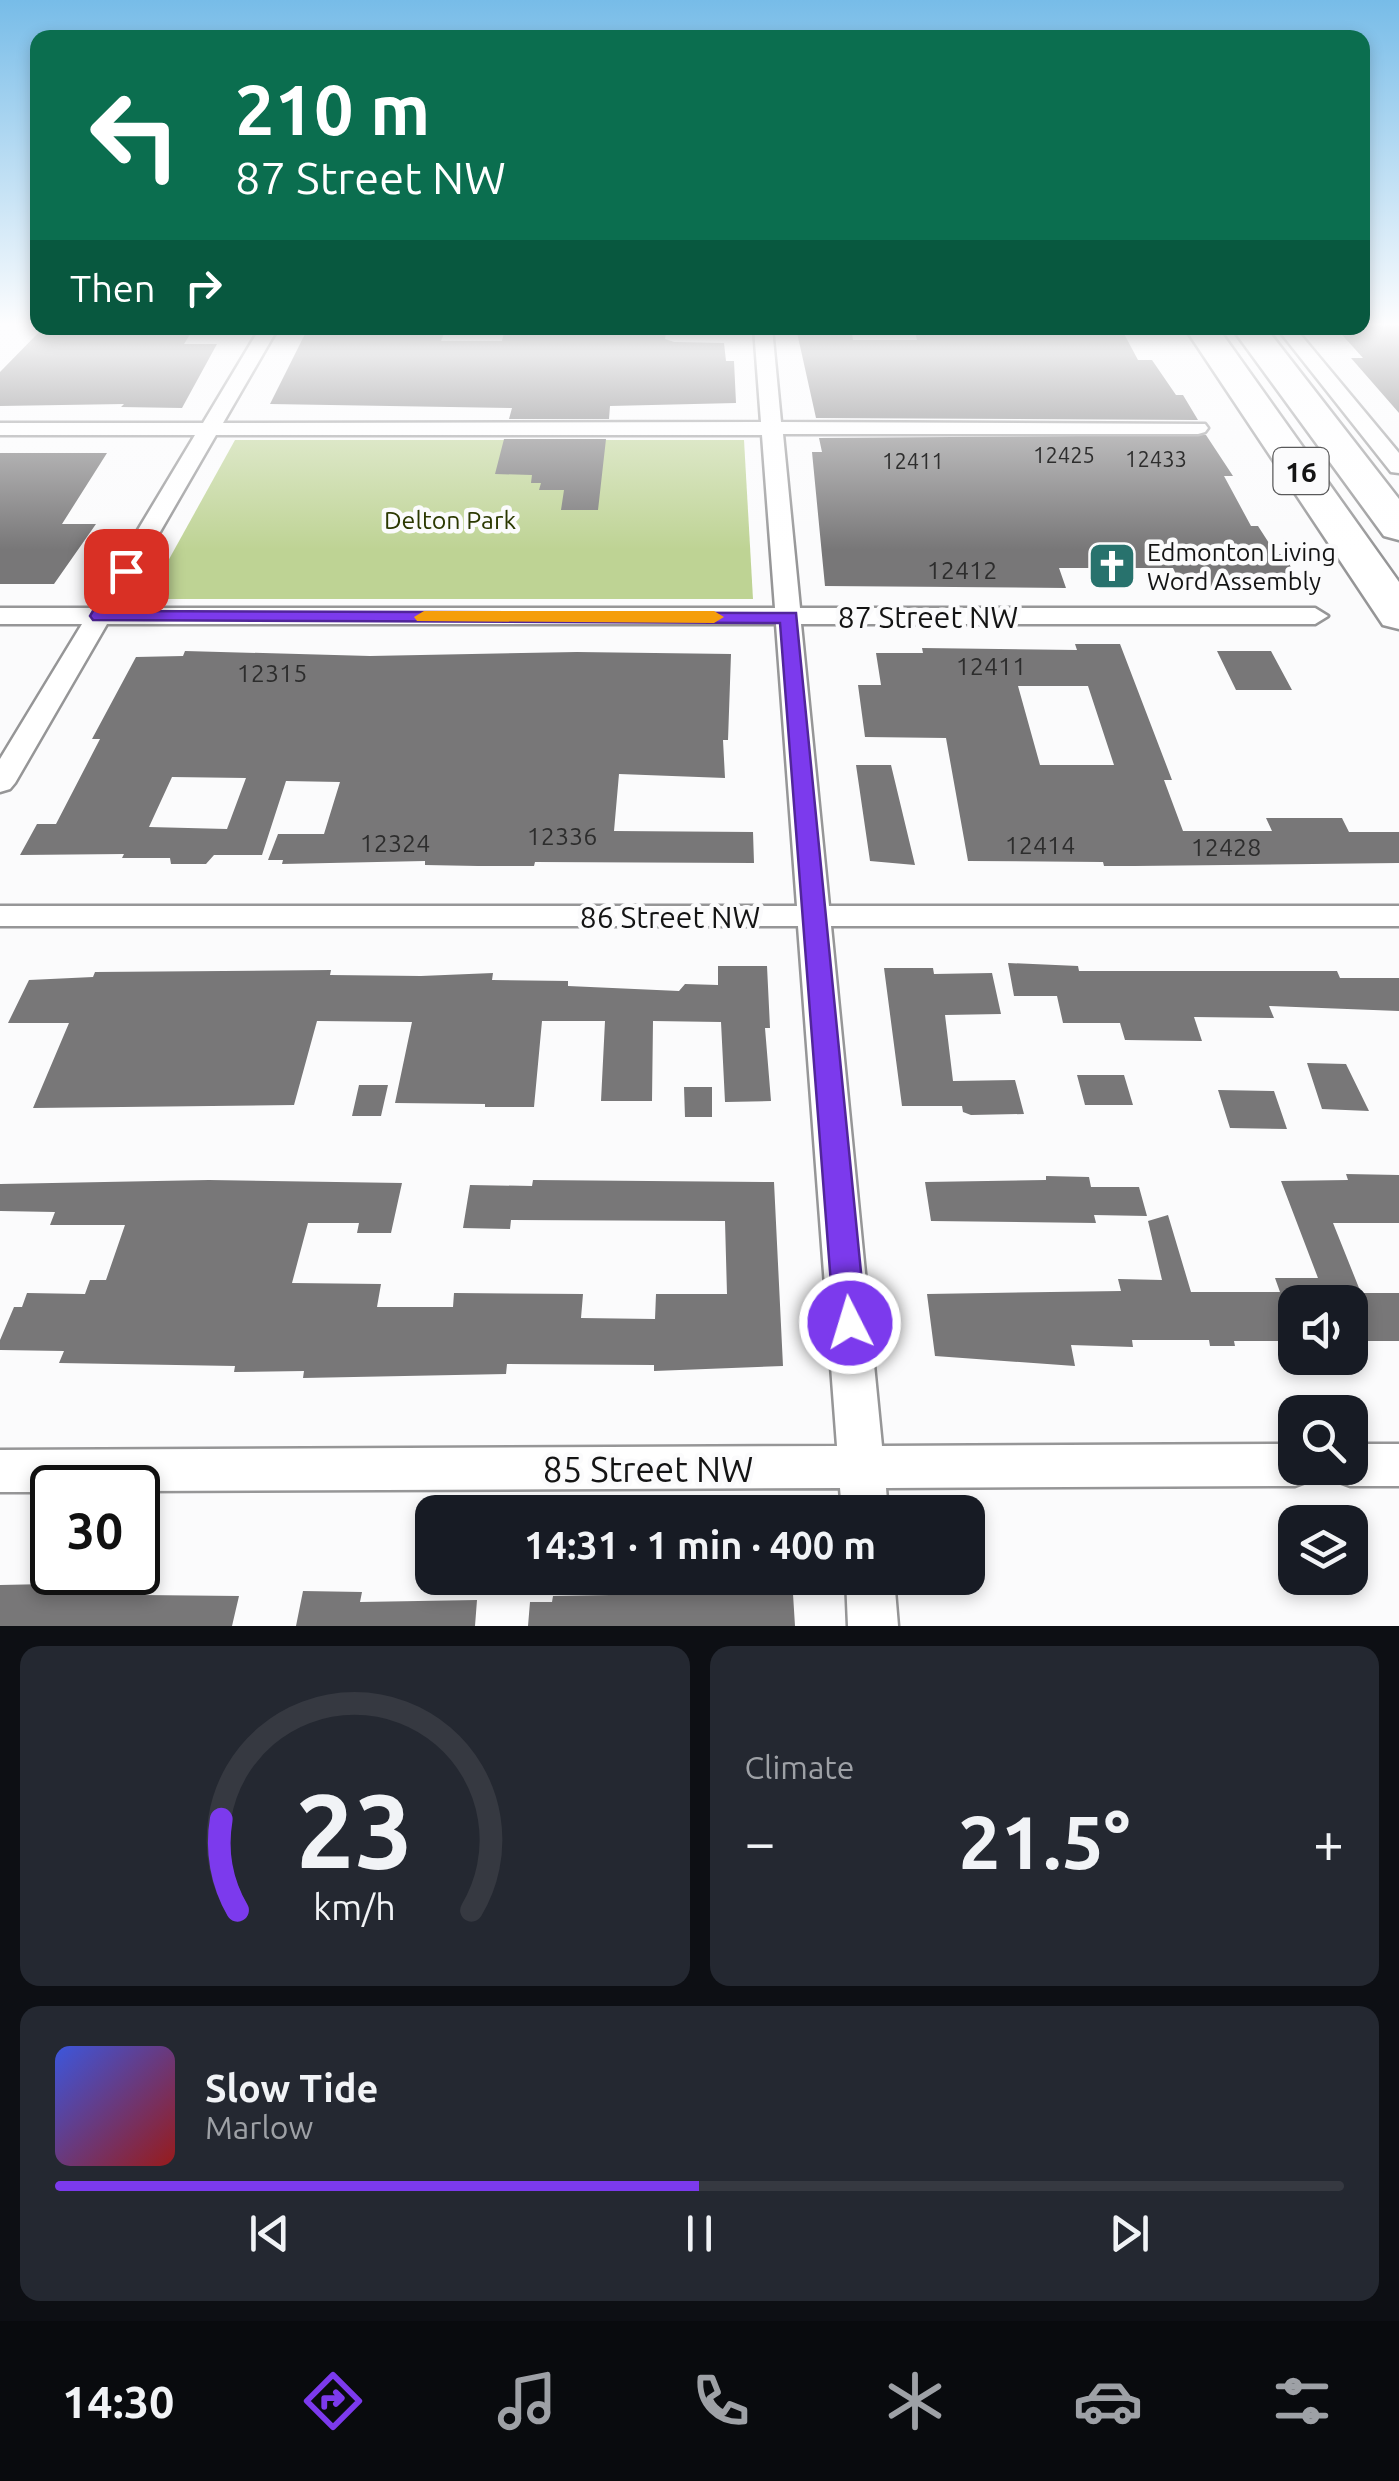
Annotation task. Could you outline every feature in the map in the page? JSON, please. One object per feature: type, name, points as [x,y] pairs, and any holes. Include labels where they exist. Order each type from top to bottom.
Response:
[{"type":"highway","name":"16","points":[[1250,398],[1399,614]]},
{"type":"highway","name":"16","points":[[1302,398],[1399,527]]},
{"type":"street","points":[[0,783],[228,398]]},
{"type":"street","points":[[770,398],[864,1490]]},
{"type":"street","points":[[1343,398],[1399,467]]},
{"type":"street","points":[[0,429],[1198,428]]},
{"type":"street","name":"87 Street NW","points":[[0,616],[1315,616]]},
{"type":"street","name":"86 Street NW","points":[[0,916],[1399,916]]},
{"type":"street","points":[[1368,1465],[1399,1465]]},
{"type":"street","name":"85 Street NW","points":[[0,1471],[864,1490],[1278,1466]]},
{"type":"street","points":[[871,1595],[873,1626]]},
{"type":"green space","name":"Delton Park","points":[[235,440],[744,440],[753,599],[147,599]]},
{"type":"building","points":[[0,398],[188,398],[182,408],[121,407],[124,404],[0,406]]},
{"type":"building","points":[[273,398],[736,398],[736,403],[610,406],[609,419],[509,419],[512,408],[270,404]]},
{"type":"building","points":[[812,398],[1185,398],[1198,420],[816,418]]},
{"type":"building","points":[[1386,398],[1399,398],[1399,413]]},
{"type":"building","points":[[1206,435],[1233,476],[1224,476],[1251,526],[1258,526],[1276,554],[1283,554],[1302,585],[1183,589],[1173,568],[1059,568],[1066,588],[825,586],[812,452],[822,452],[819,438]]},
{"type":"building","points":[[504,439],[606,439],[598,510],[561,510],[564,490],[539,490],[541,483],[531,483],[532,475],[495,474]]},
{"type":"building","points":[[0,453],[107,453],[62,524],[96,524],[54,584],[0,584]]},
{"type":"building","points":[[1075,644],[1120,644],[1172,780],[1164,780],[1183,831],[1272,831],[1266,818],[1342,818],[1349,832],[1399,832],[1399,863],[1104,866],[1103,862],[968,861],[946,738],[865,737],[858,685],[881,685],[876,653],[923,653],[922,648],[1077,650]],"holes":[[[1018,686],[1088,686],[1114,765],[1040,765]]]},
{"type":"building","points":[[185,651],[370,656],[731,654],[728,740],[723,740],[725,778],[619,774],[614,831],[753,832],[754,863],[282,864],[283,860],[268,860],[278,834],[324,834],[340,782],[286,781],[262,855],[214,855],[206,864],[171,864],[170,858],[122,858],[124,854],[20,855],[37,824],[56,824],[100,739],[92,739],[136,657],[183,656]],"holes":[[[172,777],[246,778],[227,829],[149,827]]]},
{"type":"building","points":[[1217,651],[1271,651],[1292,690],[1236,690]]},
{"type":"building","points":[[856,765],[891,765],[915,865],[870,861]]},
{"type":"building","points":[[1008,963],[1078,966],[1079,971],[1337,971],[1340,978],[1399,978],[1399,1011],[1269,1006],[1274,1018],[1194,1017],[1202,1041],[1125,1040],[1120,1023],[1063,1023],[1057,996],[1014,996]]},
{"type":"building","points":[[718,966],[767,966],[770,1028],[765,1028],[771,1101],[725,1102],[721,1022],[653,1021],[652,1101],[601,1101],[605,1021],[542,1021],[534,1107],[485,1107],[395,1103],[412,1022],[317,1021],[294,1105],[33,1108],[69,1023],[8,1023],[29,980],[93,977],[95,972],[331,970],[330,975],[421,976],[493,973],[492,980],[568,981],[568,986],[679,991],[685,984],[718,985]]},
{"type":"building","points":[[884,968],[933,968],[934,974],[992,973],[1001,1014],[945,1015],[953,1081],[1015,1080],[1024,1114],[971,1115],[963,1112],[962,1106],[902,1106]]},
{"type":"building","points":[[1307,1063],[1346,1064],[1369,1111],[1322,1109]]},
{"type":"building","points":[[1077,1075],[1124,1075],[1133,1105],[1085,1105]]},
{"type":"building","points":[[359,1085],[388,1085],[381,1116],[352,1116]]},
{"type":"building","points":[[684,1087],[712,1087],[712,1117],[685,1117]]},
{"type":"building","points":[[1218,1090],[1274,1091],[1287,1129],[1230,1128]]},
{"type":"building","points":[[1346,1174],[1399,1175],[1399,1223],[1333,1223],[1358,1285],[1278,1286],[1275,1278],[1318,1278],[1281,1181],[1348,1180]]},
{"type":"building","points":[[1046,1176],[1089,1177],[1091,1187],[1139,1187],[1147,1216],[1094,1215],[1096,1223],[931,1221],[925,1182],[1046,1180]]},
{"type":"building","points":[[209,1180],[402,1183],[391,1233],[357,1233],[359,1223],[308,1223],[292,1283],[381,1284],[377,1307],[453,1307],[454,1293],[583,1294],[581,1318],[655,1319],[656,1294],[727,1294],[725,1221],[511,1220],[510,1229],[463,1228],[470,1185],[532,1186],[533,1180],[774,1182],[783,1366],[654,1371],[654,1365],[507,1364],[506,1374],[303,1378],[304,1371],[234,1372],[235,1366],[59,1363],[64,1351],[0,1350],[0,1340],[14,1307],[22,1307],[27,1293],[85,1294],[90,1280],[106,1280],[125,1225],[50,1225],[55,1212],[0,1211],[0,1184]]},
{"type":"building","points":[[1168,1215],[1191,1292],[1278,1292],[1278,1341],[1234,1341],[1235,1346],[1210,1346],[1209,1340],[1132,1340],[1133,1347],[1071,1345],[1075,1366],[935,1356],[927,1294],[1121,1291],[1118,1279],[1162,1280],[1148,1221]]},
{"type":"building","points":[[1368,1293],[1399,1293],[1399,1341],[1368,1341]]},
{"type":"building","points":[[30,1584],[30,1595],[239,1596],[232,1626],[0,1626],[0,1585]]},
{"type":"building","points":[[303,1591],[362,1592],[360,1602],[477,1600],[475,1626],[296,1626]]},
{"type":"building","points":[[793,1595],[795,1626],[528,1626],[530,1602],[552,1602],[553,1596]]},
{"type":"slow traffic","points":[[424,617],[714,617]]},
{"type":"place","name":"Edmonton Living Word Assembly","points":[[1112,566]]},
{"type":"route","points":[[126,571],[99,616],[790,617],[850,1323]]}]
